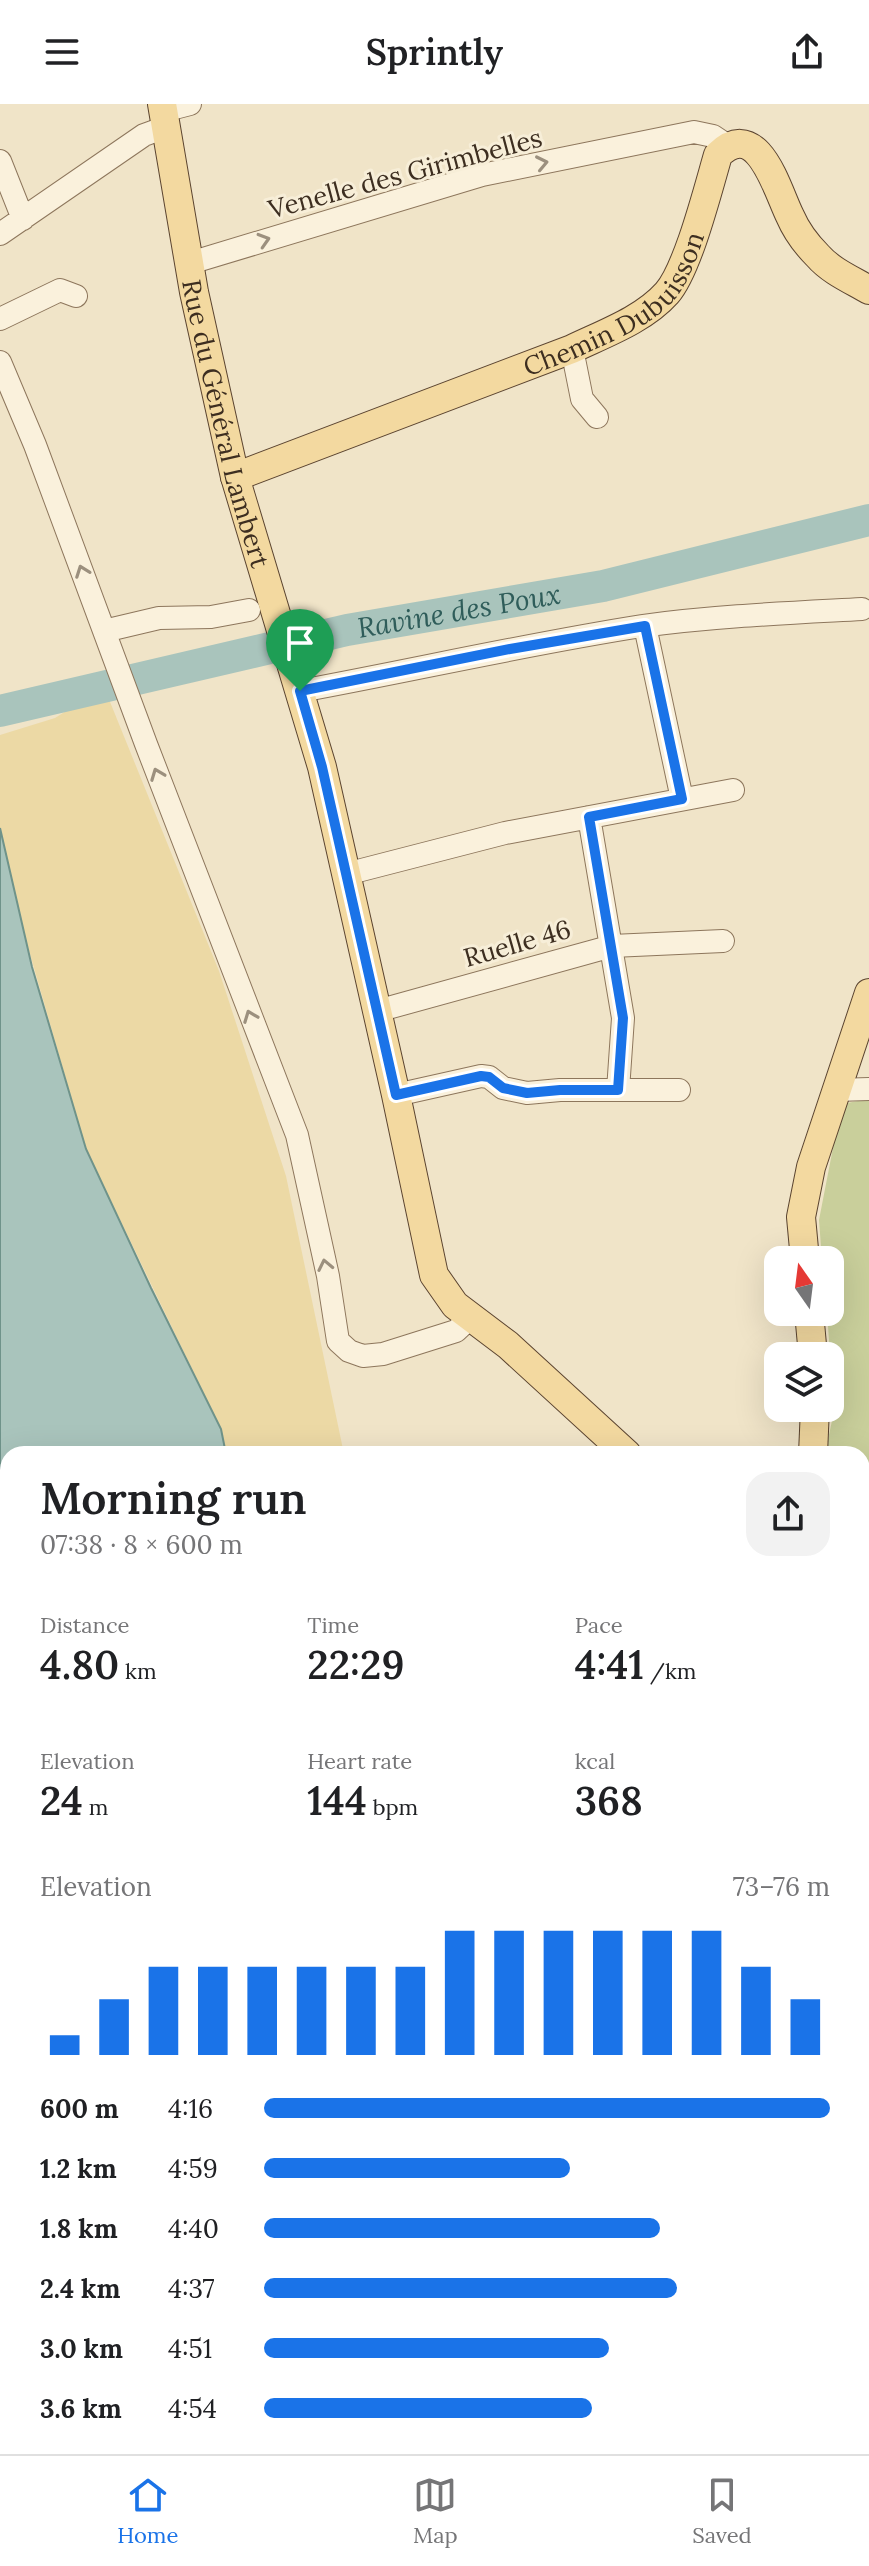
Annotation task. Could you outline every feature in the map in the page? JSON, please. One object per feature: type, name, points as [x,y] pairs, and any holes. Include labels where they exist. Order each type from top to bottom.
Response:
[{"type":"main road","name":"Rue du Général Lambert","points":[[170,112],[194,292],[262,612],[290,660],[322,767],[434,1275],[455,1305],[508,1345],[618,1446]]},
{"type":"main road","points":[[728,146],[743,144],[756,150],[766,163],[791,219],[810,248],[827,265],[869,290]]},
{"type":"main road","name":"Chemin Dubuisson","points":[[235,477],[572,349],[618,328],[645,311],[667,293],[681,271],[718,155],[728,146]]},
{"type":"main road","points":[[804,1246],[801,1217],[811,1167],[869,993]]},
{"type":"main road","points":[[813,1446],[814,1422]]},
{"type":"street","points":[[0,234],[144,135],[170,112]]},
{"type":"street","name":"Venelle des Girimbelles","points":[[190,263],[482,175],[694,132],[713,136],[728,146]]},
{"type":"street","points":[[0,161],[23,219]]},
{"type":"street","points":[[0,319],[50,293],[67,291],[76,296]]},
{"type":"street","points":[[572,349],[582,399],[597,417]]},
{"type":"street","points":[[0,362],[35,445],[297,1135],[328,1276],[338,1341],[349,1351],[363,1356],[383,1354],[456,1331],[472,1316]]},
{"type":"street","points":[[300,691],[645,626],[754,615],[862,609]]},
{"type":"street","points":[[107,637],[159,618],[262,612]]},
{"type":"street","points":[[645,626],[682,799]]},
{"type":"street","points":[[346,874],[505,833],[733,790]]},
{"type":"street","points":[[589,817],[623,1018],[618,1090]]},
{"type":"street","name":"Ruelle 46","points":[[377,1011],[612,946],[723,941]]},
{"type":"street","points":[[396,1095],[481,1076],[489,1077],[503,1088],[527,1093],[679,1090]]},
{"type":"street","points":[[836,1090],[869,1089]]},
{"type":"green space","points":[[869,1099],[869,1446],[827,1446],[832,1422],[844,1422],[844,1342],[829,1342],[828,1326],[844,1326],[844,1246],[821,1246],[819,1220],[838,1122],[847,1103]]},
{"type":"sand","points":[[104,687],[219,971],[286,1176],[342,1446],[224,1446],[221,1429],[86,1149],[20,919],[0,831],[0,735],[55,718]]},
{"type":"water","points":[[0,828],[32,967],[86,1149],[221,1429],[224,1446],[0,1446]]},
{"type":"waterway","name":"Ravine des Poux","points":[[0,711],[347,630],[603,586],[869,520]]},
{"type":"route","points":[[645,626],[682,799],[589,817],[623,1018],[618,1090],[527,1093],[503,1088],[489,1077],[481,1076],[396,1095],[322,767],[300,691],[645,626]]}]
